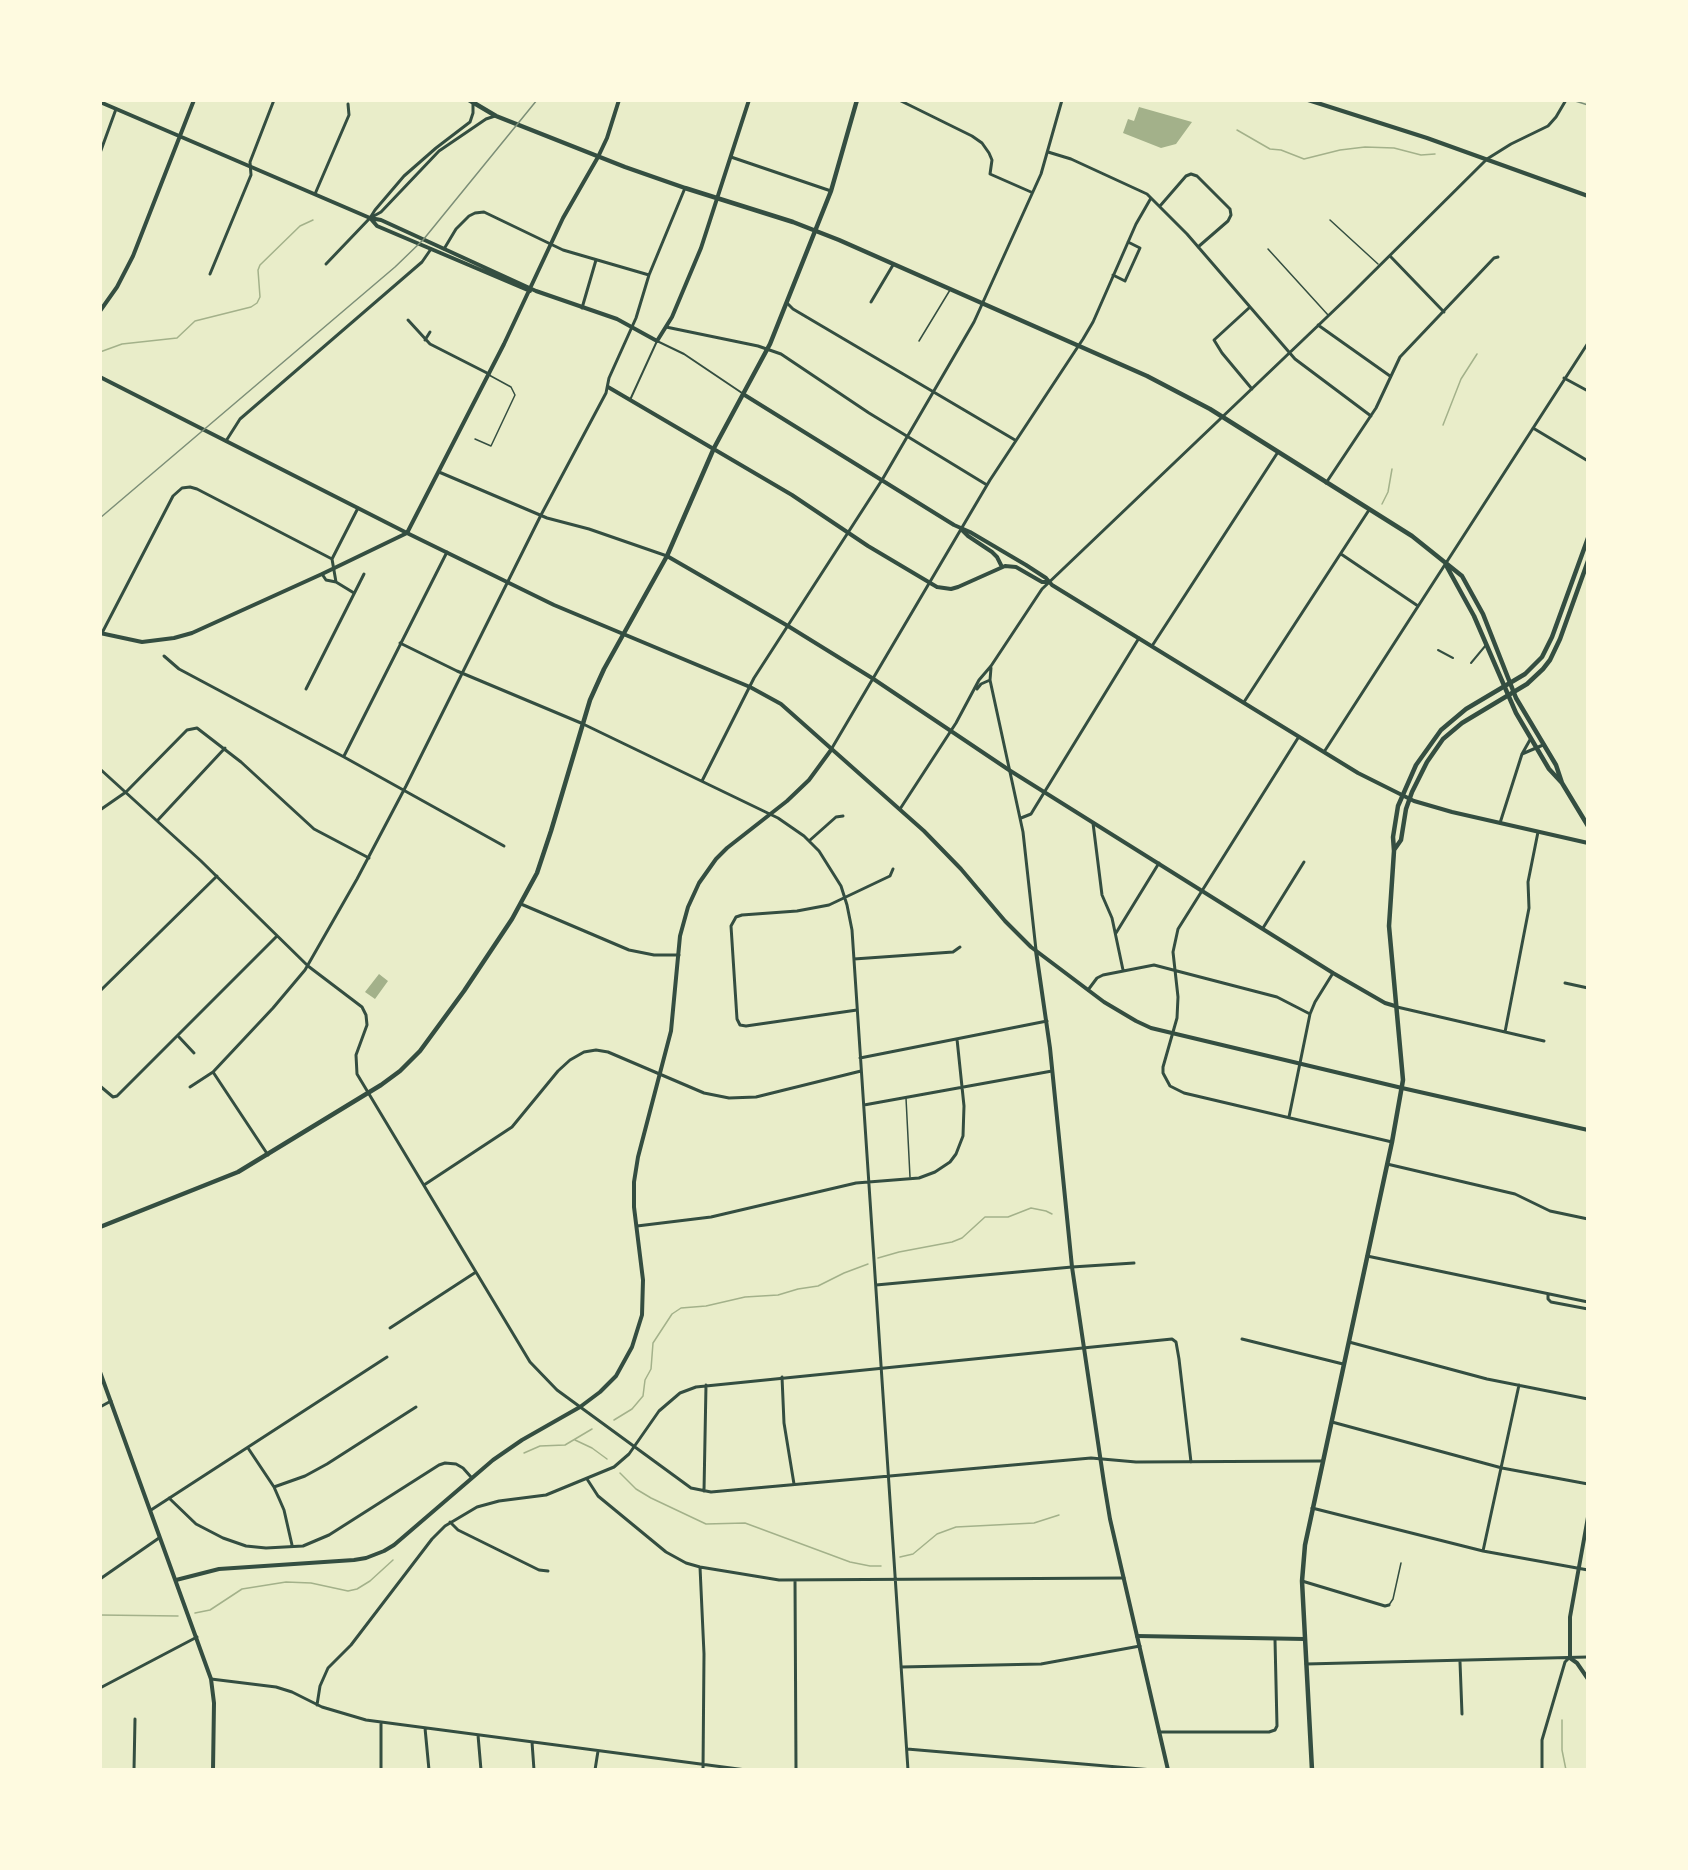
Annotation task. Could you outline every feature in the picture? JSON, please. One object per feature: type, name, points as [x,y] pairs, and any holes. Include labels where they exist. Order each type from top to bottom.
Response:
[{"type":"main road","points":[[100,1227],[216,1182],[268,1155],[369,1092],[400,1071],[420,1051],[464,991],[521,903],[537,873],[582,723],[598,680],[667,556],[714,448],[767,349],[831,191],[857,100]]},
{"type":"main road","points":[[471,102],[496,116],[598,157],[816,231],[894,263],[1147,376],[1222,417],[1419,541],[1462,576],[1472,592],[1510,683],[1587,826]]},
{"type":"main road","points":[[1312,1770],[1302,1581],[1305,1545],[1402,1088],[1403,1076],[1389,926],[1393,837],[1398,806],[1416,765],[1436,735],[1458,714],[1510,683],[1536,664],[1550,643],[1587,538]]},
{"type":"main road","points":[[1394,851],[1401,840],[1409,799],[1427,762],[1443,739],[1462,723],[1536,677],[1550,660],[1560,639],[1587,561]]},
{"type":"main road","points":[[1446,564],[1470,607],[1508,695],[1549,769],[1562,783]]},
{"type":"street","points":[[100,311],[117,287],[133,256],[194,100]]},
{"type":"street","points":[[210,274],[251,175],[249,166],[274,100]]},
{"type":"street","points":[[336,582],[335,568],[332,559],[197,489],[182,488],[173,496],[101,633],[142,642],[183,636],[335,568],[406,533],[489,374],[550,244],[598,157],[619,100]]},
{"type":"street","points":[[630,400],[690,277],[718,199],[749,100]]},
{"type":"street","points":[[899,100],[972,136],[982,143],[992,160],[990,174],[1032,192]]},
{"type":"street","points":[[702,781],[750,687],[882,480],[974,322],[1041,174],[1062,100]]},
{"type":"street","points":[[1308,100],[1487,159],[1587,196]]},
{"type":"street","points":[[974,693],[979,681],[992,666],[1048,582],[1380,266],[1487,159],[1548,126],[1566,100]]},
{"type":"street","points":[[100,102],[370,218],[381,220],[444,249],[464,261]]},
{"type":"street","points":[[326,264],[413,168],[470,122],[473,113],[471,102]]},
{"type":"street","points":[[315,194],[349,115],[348,104]]},
{"type":"street","points":[[100,153],[116,109]]},
{"type":"street","points":[[370,218],[381,212],[439,151],[486,119],[496,116]]},
{"type":"street","points":[[1048,152],[1071,159],[1138,189],[1151,198],[1198,247],[1295,359],[1371,416]]},
{"type":"street","points":[[731,157],[831,191]]},
{"type":"street","points":[[1160,206],[1186,176],[1191,174],[1197,176],[1230,209],[1231,215],[1228,221],[1198,247]]},
{"type":"street","points":[[190,1087],[213,1072],[273,1008],[308,966],[369,858],[608,387],[609,378],[632,326],[650,274],[685,188]]},
{"type":"street","points":[[176,1580],[219,1569],[366,1558],[394,1545],[471,1477],[505,1451],[580,1407],[616,1376],[636,1337],[642,1315],[644,1292],[633,1195],[635,1169],[673,1020],[682,923],[693,895],[707,870],[727,848],[772,815],[809,780],[831,750],[960,529],[1015,440],[1093,322],[1136,224],[1151,198]]},
{"type":"street","points":[[444,249],[456,230],[469,216],[479,212],[488,214],[563,250],[650,274]]},
{"type":"street","points":[[370,218],[377,226],[431,249],[529,289],[617,319],[684,354],[743,394],[960,529],[998,557],[1002,567]]},
{"type":"street","points":[[1113,275],[1125,280],[1140,248],[1128,242]]},
{"type":"street","points":[[226,441],[240,419],[422,262],[431,249]]},
{"type":"street","points":[[1390,256],[1444,312]]},
{"type":"street","points":[[1326,483],[1371,416],[1396,363],[1404,352],[1494,258],[1498,257]]},
{"type":"street","points":[[582,308],[596,260]]},
{"type":"street","points":[[871,302],[894,263]]},
{"type":"street","points":[[787,303],[818,324],[1015,440]]},
{"type":"street","points":[[1250,307],[1214,340],[1222,354],[1252,389]]},
{"type":"street","points":[[408,320],[425,340],[438,349],[489,374]]},
{"type":"street","points":[[1318,325],[1390,376]]},
{"type":"street","points":[[666,327],[781,354],[868,413],[987,485]]},
{"type":"street","points":[[425,340],[430,333]]},
{"type":"street","points":[[1323,753],[1587,343]]},
{"type":"street","points":[[100,377],[508,583],[624,635],[750,687],[788,710],[946,852],[1005,921],[1036,950],[1088,990],[1136,1021],[1151,1028],[1587,1130]]},
{"type":"street","points":[[1564,378],[1587,391]]},
{"type":"street","points":[[608,387],[714,448],[937,587],[955,588],[1002,567],[1016,567],[1042,582],[1048,582]]},
{"type":"street","points":[[1533,428],[1587,461]]},
{"type":"street","points":[[1152,646],[1278,452]]},
{"type":"street","points":[[439,472],[542,515],[667,556],[872,678],[1009,770],[1385,1003],[1544,1041]]},
{"type":"street","points":[[332,559],[358,508]]},
{"type":"street","points":[[1243,704],[1370,510]]},
{"type":"street","points":[[960,529],[970,532],[1026,565],[1046,578],[1048,582],[1298,738],[1402,796],[1452,812],[1587,843]]},
{"type":"street","points":[[344,757],[447,552]]},
{"type":"street","points":[[1341,554],[1418,606]]},
{"type":"street","points":[[322,574],[326,580],[336,582],[354,593]]},
{"type":"street","points":[[306,689],[364,574]]},
{"type":"street","points":[[1020,818],[1031,814],[1139,638]]},
{"type":"street","points":[[400,643],[582,723],[772,815],[809,841],[829,864],[845,897],[850,917],[854,959],[908,1770]]},
{"type":"street","points":[[1471,663],[1486,645]]},
{"type":"street","points":[[1438,650],[1453,658]]},
{"type":"street","points":[[164,656],[179,669],[504,846]]},
{"type":"street","points":[[992,666],[990,680],[1020,818],[1047,1021],[1072,1267],[1109,1513],[1168,1770]]},
{"type":"street","points":[[900,810],[974,693],[981,684],[990,680]]},
{"type":"street","points":[[100,810],[126,792],[187,730],[200,729],[225,748],[314,829],[369,858]]},
{"type":"street","points":[[1298,738],[1178,929],[1174,944],[1178,1007],[1163,1073],[1167,1082],[1178,1091],[1392,1142]]},
{"type":"street","points":[[1500,823],[1522,754],[1531,738]]},
{"type":"street","points":[[1522,754],[1543,745]]},
{"type":"street","points":[[158,821],[225,748]]},
{"type":"street","points":[[100,769],[158,821],[308,966],[358,1003],[364,1011],[367,1025],[356,1056],[356,1068],[530,1362],[549,1382],[580,1407],[688,1486],[704,1492],[1091,1458],[1121,1462],[1323,1461]]},
{"type":"street","points":[[809,841],[836,817],[843,816]]},
{"type":"street","points":[[1093,821],[1102,895],[1112,918],[1123,970]]},
{"type":"street","points":[[1505,1032],[1529,908],[1528,882],[1538,832]]},
{"type":"street","points":[[1263,928],[1304,862]]},
{"type":"street","points":[[1115,933],[1159,863]]},
{"type":"street","points":[[857,1010],[746,1026],[740,1024],[737,1019],[731,926],[733,920],[742,915],[813,909],[890,876],[893,869]]},
{"type":"street","points":[[100,991],[216,876]]},
{"type":"street","points":[[521,903],[629,950],[654,955],[678,956]]},
{"type":"street","points":[[100,1086],[113,1097],[117,1096],[278,936]]},
{"type":"street","points":[[854,959],[953,952],[960,947]]},
{"type":"street","points":[[1088,990],[1100,976],[1154,965],[1277,997],[1310,1014]]},
{"type":"street","points":[[1288,1117],[1310,1014],[1334,973]]},
{"type":"street","points":[[1566,983],[1587,988]]},
{"type":"street","points":[[860,1058],[1047,1021]]},
{"type":"street","points":[[178,1036],[194,1053]]},
{"type":"street","points":[[637,1226],[711,1217],[845,1185],[910,1179],[935,1173],[950,1162],[956,1154],[965,1126],[957,1039]]},
{"type":"street","points":[[424,1185],[513,1127],[558,1071],[579,1054],[590,1051],[609,1052],[704,1093],[723,1097],[743,1098],[861,1071]]},
{"type":"street","points":[[864,1105],[1052,1071]]},
{"type":"street","points":[[213,1072],[268,1155]]},
{"type":"street","points":[[1387,1164],[1515,1194],[1550,1211],[1587,1219]]},
{"type":"street","points":[[1367,1256],[1587,1302]]},
{"type":"street","points":[[876,1285],[1134,1263]]},
{"type":"street","points":[[390,1328],[476,1272]]},
{"type":"street","points":[[1548,1294],[1551,1302],[1587,1309]]},
{"type":"street","points":[[317,1705],[320,1686],[328,1668],[364,1629],[432,1539],[450,1522],[477,1507],[537,1497],[614,1467],[625,1459],[654,1416],[668,1402],[688,1389],[782,1377],[1172,1339],[1176,1342],[1179,1359],[1191,1462]]},
{"type":"street","points":[[1242,1339],[1343,1364]]},
{"type":"street","points":[[1348,1342],[1441,1368],[1587,1399]]},
{"type":"street","points":[[151,1510],[387,1357]]},
{"type":"street","points":[[100,1372],[211,1679],[214,1703],[213,1770]]},
{"type":"street","points":[[782,1377],[783,1417],[794,1484]]},
{"type":"street","points":[[704,1492],[706,1385]]},
{"type":"street","points":[[1483,1551],[1519,1385]]},
{"type":"street","points":[[100,1407],[111,1401]]},
{"type":"street","points":[[274,1487],[305,1476],[327,1464],[416,1407]]},
{"type":"street","points":[[1330,1422],[1502,1468],[1587,1484]]},
{"type":"street","points":[[248,1448],[274,1487],[284,1510],[292,1545]]},
{"type":"street","points":[[168,1498],[196,1524],[222,1538],[246,1546],[266,1548],[303,1546],[329,1535],[440,1465],[456,1464],[471,1477]]},
{"type":"street","points":[[587,1479],[598,1496],[666,1552],[686,1563],[700,1567],[771,1579],[795,1580],[1124,1578]]},
{"type":"street","points":[[1312,1508],[1483,1551],[1587,1570]]},
{"type":"street","points":[[1570,1658],[1570,1617],[1587,1517]]},
{"type":"street","points":[[450,1522],[458,1530],[539,1570],[548,1571]]},
{"type":"street","points":[[100,1579],[161,1537]]},
{"type":"street","points":[[700,1567],[704,1654],[703,1770]]},
{"type":"street","points":[[795,1580],[796,1770]]},
{"type":"street","points":[[1302,1581],[1385,1606],[1389,1605]]},
{"type":"street","points":[[1137,1636],[1305,1639]]},
{"type":"street","points":[[100,1688],[197,1637]]},
{"type":"street","points":[[1160,1732],[1269,1732],[1275,1730],[1277,1726],[1275,1640]]},
{"type":"street","points":[[901,1667],[1031,1665],[1140,1646]]},
{"type":"street","points":[[1306,1664],[1460,1662],[1587,1657]]},
{"type":"street","points":[[1570,1658],[1577,1663],[1587,1679]]},
{"type":"street","points":[[1542,1770],[1542,1740],[1565,1662],[1570,1658]]},
{"type":"street","points":[[1460,1662],[1462,1713]]},
{"type":"street","points":[[211,1679],[292,1692],[317,1705],[351,1716],[381,1722],[746,1770]]},
{"type":"street","points":[[134,1770],[135,1719]]},
{"type":"street","points":[[381,1722],[381,1770]]},
{"type":"street","points":[[425,1728],[429,1770]]},
{"type":"street","points":[[478,1735],[480,1770]]},
{"type":"street","points":[[531,1742],[534,1770]]},
{"type":"street","points":[[907,1749],[1154,1770]]},
{"type":"street","points":[[595,1770],[597,1751]]},
{"type":"lane","points":[[1330,220],[1380,266]]},
{"type":"lane","points":[[1268,249],[1329,315]]},
{"type":"lane","points":[[919,341],[950,289]]},
{"type":"lane","points":[[475,439],[491,446],[514,395],[511,387],[489,374]]},
{"type":"lane","points":[[906,1097],[910,1179]]},
{"type":"lane","points":[[1389,1605],[1393,1599],[1401,1563]]},
{"type":"shaded area","points":[[1139,107],[1192,122],[1176,144],[1161,148],[1123,133],[1128,119],[1134,121]]},
{"type":"shaded area","points":[[379,974],[388,981],[375,999],[365,992]]},
{"type":"waterway","points":[[1237,130],[1270,149],[1281,150],[1304,159],[1340,150],[1365,147],[1394,148],[1421,155],[1435,154]]},
{"type":"waterway","points":[[100,352],[122,344],[177,338],[195,321],[251,307],[260,297],[258,270],[260,265],[300,226],[313,220]]},
{"type":"waterway","points":[[1443,425],[1461,379],[1477,354]]},
{"type":"waterway","points":[[1382,504],[1388,492],[1392,469]]},
{"type":"waterway","points":[[878,1258],[952,1242],[962,1238],[985,1217],[1008,1217],[1031,1208],[1052,1214]]},
{"type":"waterway","points":[[614,1420],[632,1409],[643,1396],[645,1380],[651,1369],[653,1343],[672,1314],[681,1308],[706,1306],[745,1297],[778,1295],[818,1286],[868,1264]]},
{"type":"waterway","points":[[524,1453],[540,1446],[565,1445],[592,1429]]},
{"type":"waterway","points":[[575,1440],[592,1448],[607,1459]]},
{"type":"waterway","points":[[620,1473],[636,1489],[651,1498],[706,1524],[745,1523],[850,1562],[881,1566]]},
{"type":"waterway","points":[[900,1557],[913,1554],[937,1534],[956,1527],[1034,1523],[1059,1515]]},
{"type":"waterway","points":[[195,1613],[210,1610],[242,1589],[286,1582],[311,1583],[348,1591],[357,1589],[370,1581],[393,1560]]},
{"type":"waterway","points":[[100,1615],[178,1616]]},
{"type":"waterway","points":[[1562,1720],[1562,1750],[1566,1770]]},
{"type":"railway","points":[[100,518],[395,267],[423,240],[537,100]]},
{"type":"railway","points":[[1572,100],[1588,105]]}]
